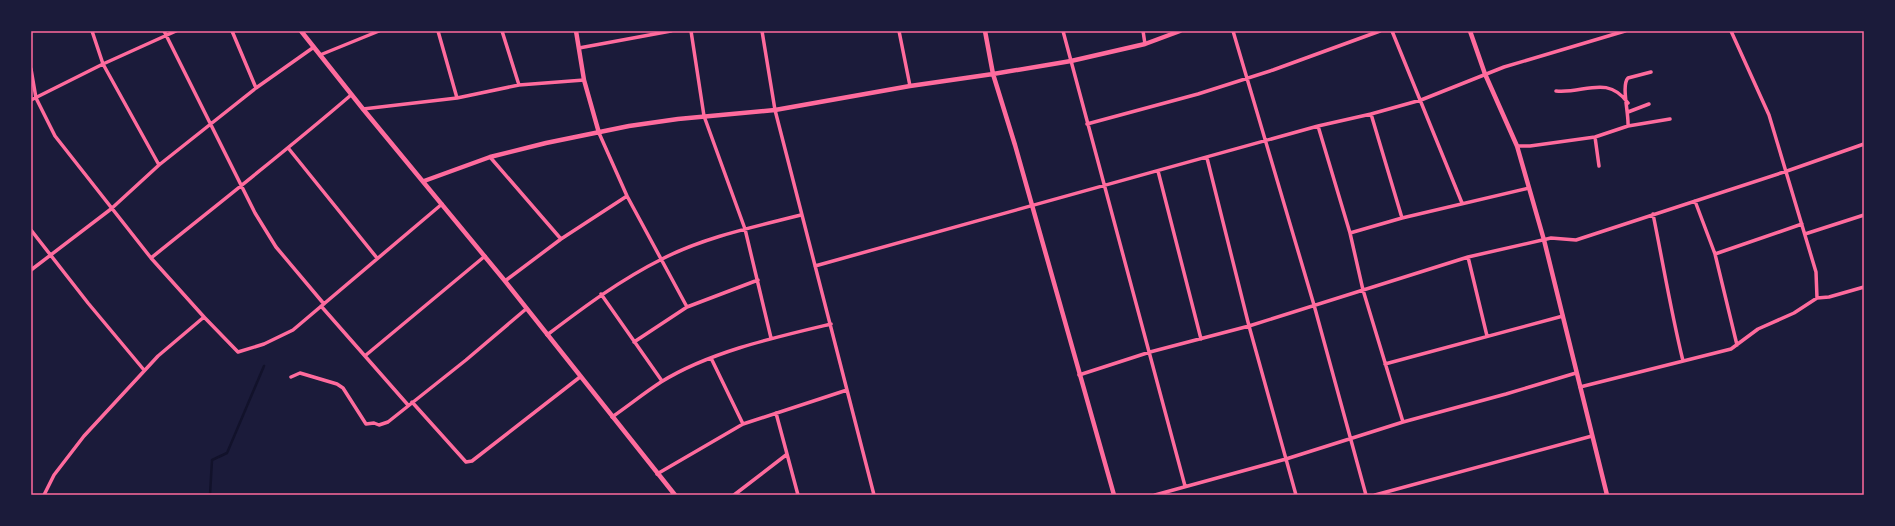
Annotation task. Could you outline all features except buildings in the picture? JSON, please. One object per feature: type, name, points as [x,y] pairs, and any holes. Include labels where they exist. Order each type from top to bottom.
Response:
[{"type":"street","points":[[92,31],[103,64],[159,165]]},
{"type":"street","points":[[164,31],[242,184],[255,213],[276,247],[322,305],[408,405]]},
{"type":"street","points":[[31,100],[103,64],[176,31]]},
{"type":"street","points":[[232,31],[256,88]]},
{"type":"street","points":[[302,31],[362,109],[505,281],[674,495]]},
{"type":"street","points":[[320,55],[379,31]]},
{"type":"street","points":[[438,31],[457,98]]},
{"type":"street","points":[[502,31],[519,85]]},
{"type":"street","points":[[576,31],[584,80],[599,133],[627,196],[687,307]]},
{"type":"street","points":[[579,48],[670,31]]},
{"type":"street","points":[[691,31],[704,116],[745,229],[771,338]]},
{"type":"street","points":[[762,31],[775,110],[874,495]]},
{"type":"street","points":[[899,31],[910,86]]},
{"type":"street","points":[[985,31],[993,74],[1015,145],[1078,375],[1114,495]]},
{"type":"street","points":[[1063,31],[1103,186],[1150,352],[1185,486]]},
{"type":"street","points":[[1143,31],[1145,44]]},
{"type":"street","points":[[424,182],[490,157],[636,125],[704,116],[775,110],[910,86],[1071,61],[1145,44],[1180,31]]},
{"type":"street","points":[[1233,31],[1264,141],[1314,305],[1366,495]]},
{"type":"street","points":[[1087,124],[1198,94],[1273,70],[1380,31]]},
{"type":"street","points":[[1392,31],[1462,203]]},
{"type":"street","points":[[1470,31],[1485,74],[1516,146],[1529,188],[1544,240],[1607,495]]},
{"type":"street","points":[[1608,31],[1610,36]]},
{"type":"street","points":[[815,266],[1318,126],[1371,114],[1421,100],[1485,74],[1625,31]]},
{"type":"street","points":[[1731,31],[1769,115],[1816,272],[1817,298]]},
{"type":"street","points":[[31,270],[112,209],[159,165],[212,125],[256,88],[314,47]]},
{"type":"street","points":[[31,69],[36,98],[55,136],[151,258],[238,352],[264,344],[293,330],[442,204]]},
{"type":"street","points":[[1628,126],[1628,102],[1625,92],[1626,80],[1628,78],[1651,72]]},
{"type":"street","points":[[362,109],[457,98],[519,85],[584,80]]},
{"type":"street","points":[[1556,91],[1567,92],[1603,86],[1620,93],[1628,102]]},
{"type":"street","points":[[151,258],[242,184],[289,149],[351,95]]},
{"type":"street","points":[[1628,112],[1649,104]]},
{"type":"street","points":[[1371,114],[1402,218]]},
{"type":"street","points":[[1516,146],[1530,146],[1595,137],[1628,126],[1670,119]]},
{"type":"street","points":[[1318,126],[1350,233],[1363,290],[1403,422]]},
{"type":"street","points":[[1595,137],[1600,166]]},
{"type":"street","points":[[1078,375],[1150,352],[1248,326],[1468,257],[1551,238],[1576,240],[1787,171],[1864,144]]},
{"type":"street","points":[[289,149],[377,258]]},
{"type":"street","points":[[490,157],[561,239]]},
{"type":"street","points":[[1207,158],[1248,326],[1296,495]]},
{"type":"street","points":[[1158,171],[1201,339]]},
{"type":"street","points":[[1350,233],[1402,218],[1529,188]]},
{"type":"street","points":[[505,281],[561,239],[627,196]]},
{"type":"street","points":[[1695,200],[1715,254],[1737,345]]},
{"type":"street","points":[[1653,214],[1667,278],[1672,315],[1683,361]]},
{"type":"street","points":[[547,335],[601,294],[662,259],[713,238],[802,215]]},
{"type":"street","points":[[1805,234],[1864,215]]},
{"type":"street","points":[[1715,254],[1802,224]]},
{"type":"street","points":[[31,230],[50,256],[144,370]]},
{"type":"street","points":[[366,355],[484,256]]},
{"type":"street","points":[[1468,257],[1487,336]]},
{"type":"street","points":[[634,342],[687,307],[758,280]]},
{"type":"street","points":[[1580,387],[1731,349],[1758,329],[1794,313],[1817,298],[1829,297],[1864,287]]},
{"type":"street","points":[[601,294],[662,381]]},
{"type":"street","points":[[291,377],[300,373],[337,384],[343,388],[366,424],[384,424],[466,360],[526,309]]},
{"type":"street","points":[[1385,364],[1563,316]]},
{"type":"street","points":[[44,495],[54,476],[84,436],[144,370],[204,317]]},
{"type":"street","points":[[612,417],[662,381],[711,358],[771,338],[831,324]]},
{"type":"street","points":[[711,358],[743,424]]},
{"type":"street","points":[[1155,495],[1286,459],[1403,422],[1576,373]]},
{"type":"street","points":[[412,402],[466,462],[472,461],[580,377]]},
{"type":"street","points":[[657,474],[743,424],[847,390]]},
{"type":"street","points":[[776,413],[786,455],[798,495]]},
{"type":"street","points":[[1375,495],[1592,436]]},
{"type":"street","points":[[734,495],[786,455]]},
{"type":"waterway","points":[[210,495],[212,460],[227,453],[264,366]]}]
